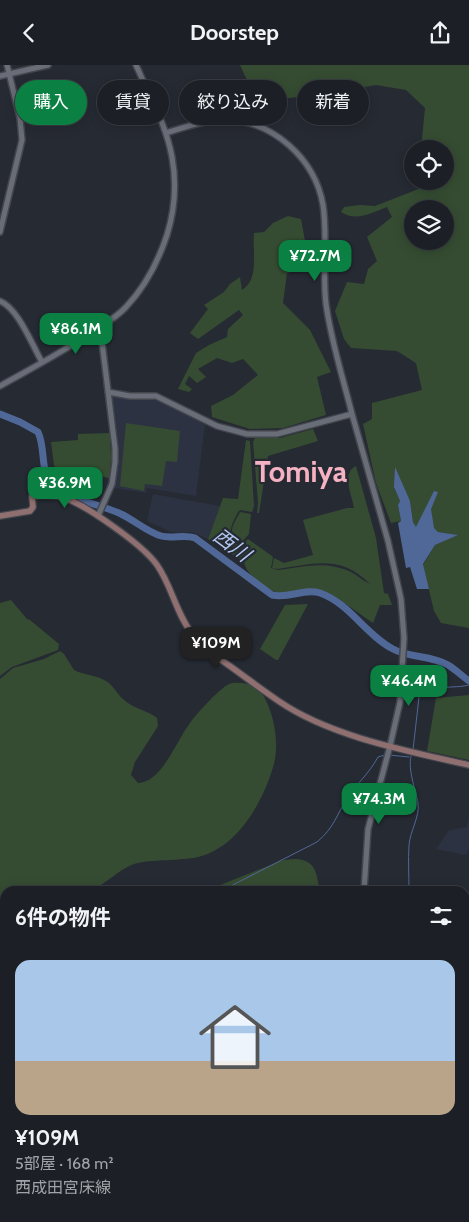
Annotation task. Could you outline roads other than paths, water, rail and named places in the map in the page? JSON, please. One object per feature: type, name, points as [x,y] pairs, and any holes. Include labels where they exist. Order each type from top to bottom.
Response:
[{"type":"main road","points":[[0,516],[30,511],[33,507],[32,496],[46,495],[63,497],[99,514],[151,558],[164,577],[187,626],[201,644],[296,711],[329,726],[409,752],[469,765]]},
{"type":"street","points":[[0,232],[22,140],[20,118],[6,65]]},
{"type":"street","points":[[0,77],[48,65]]},
{"type":"street","points":[[0,385],[74,345],[114,318],[132,300],[154,268],[164,245],[176,196],[173,162],[166,133],[136,65]]},
{"type":"street","points":[[166,133],[212,121],[226,120],[252,125],[276,135],[302,159],[310,170],[321,197],[325,286],[329,326],[394,566],[401,599],[404,644],[400,702],[368,829],[364,886]]},
{"type":"street","points":[[0,301],[7,304],[15,314],[42,362]]},
{"type":"street","points":[[98,328],[101,334],[115,447],[112,484],[99,514]]},
{"type":"street","points":[[108,392],[130,396],[156,396],[217,426],[247,434],[276,434],[352,415]]},
{"type":"water","points":[[395,467],[410,501],[413,522],[416,527],[434,491],[438,492],[431,509],[434,528],[438,532],[458,535],[435,545],[423,564],[429,589],[417,589],[410,567],[406,568],[398,523],[401,521],[398,505],[400,501],[394,487]]},
{"type":"waterway","name":"西川","points":[[0,414],[38,432],[48,480],[60,491],[121,514],[161,536],[187,536],[195,538],[272,595],[284,596],[302,592],[320,593],[340,604],[374,636],[393,649],[441,662],[469,681]]},
{"type":"waterway","points":[[413,750],[419,697],[430,690],[469,685]]},
{"type":"waterway","points":[[409,886],[409,845],[418,808],[410,765],[412,754]]},
{"type":"waterway","points":[[231,886],[317,842],[332,826],[348,797],[378,757],[385,755]]},
{"type":"waterway","points":[[389,755],[409,757]]},
{"type":"district","name":"Tomiya","points":[[301,471]]}]
